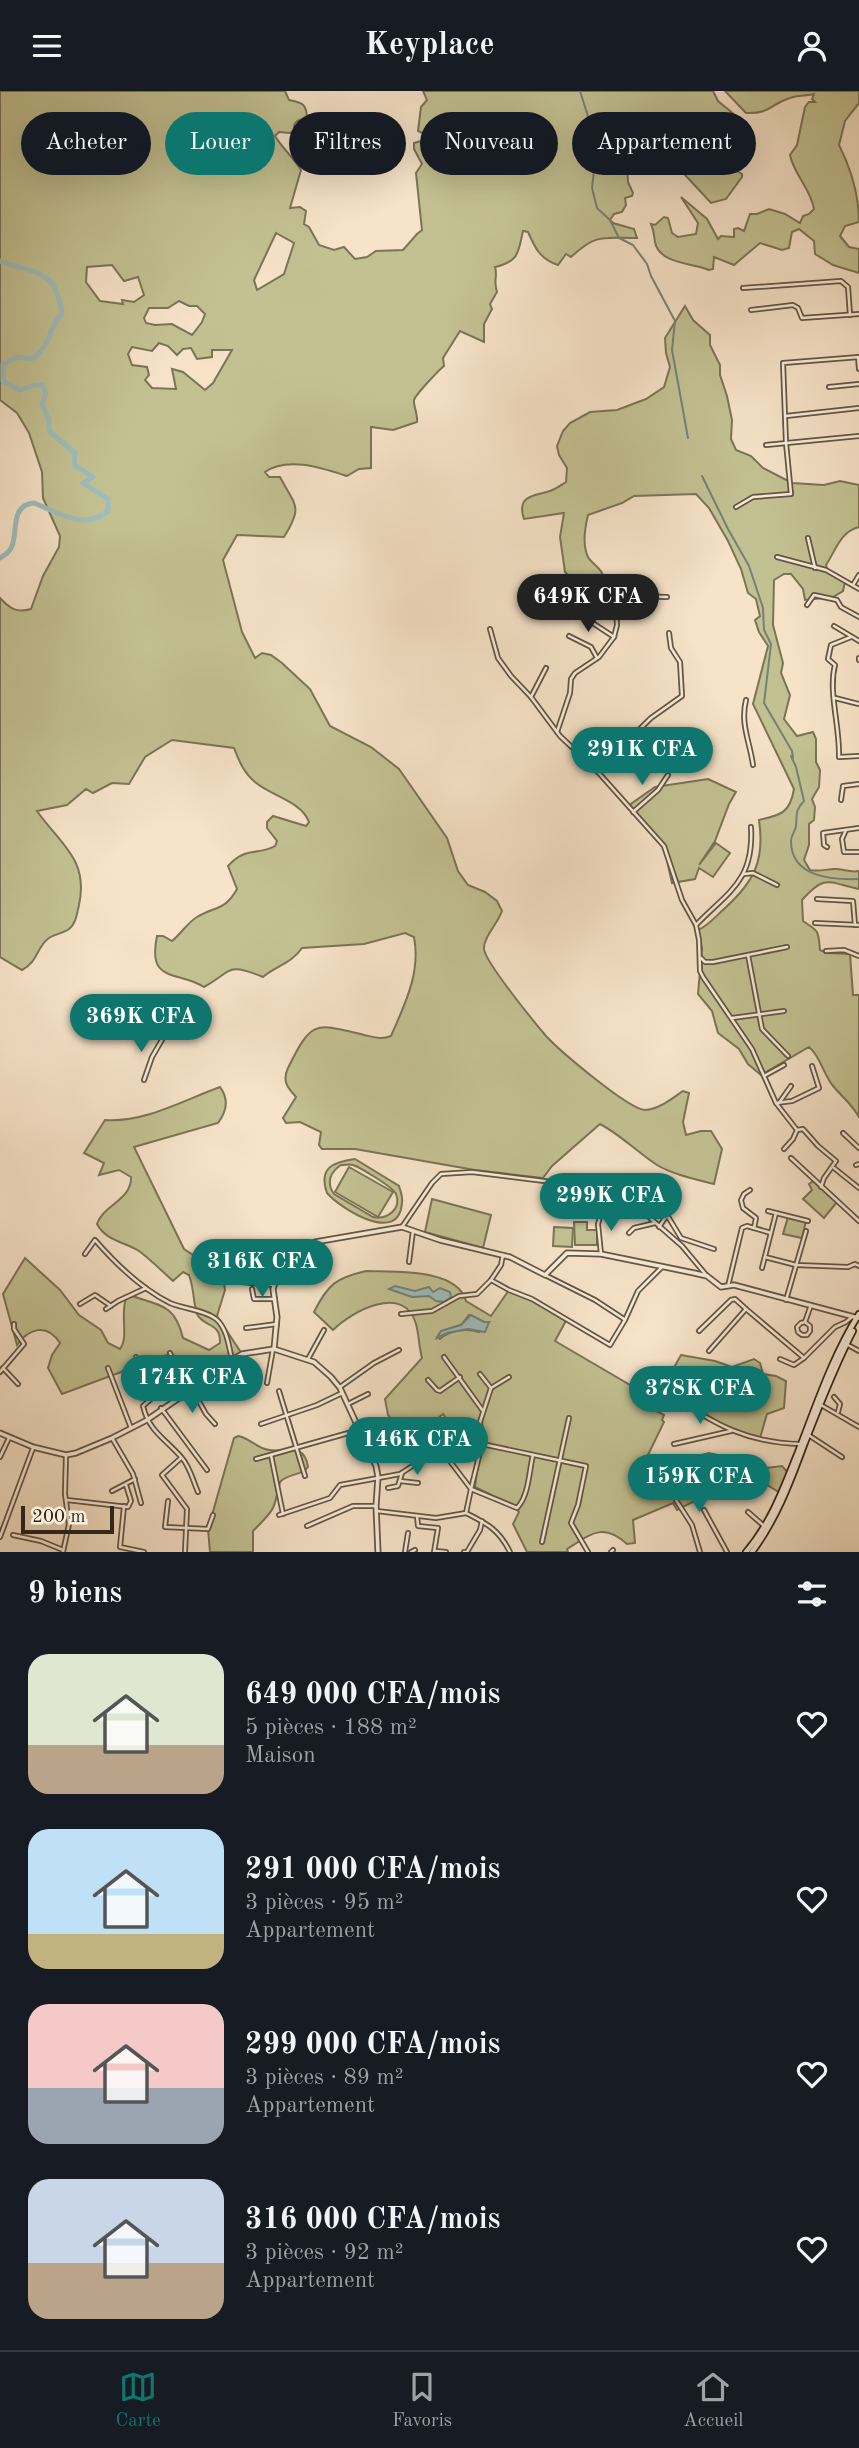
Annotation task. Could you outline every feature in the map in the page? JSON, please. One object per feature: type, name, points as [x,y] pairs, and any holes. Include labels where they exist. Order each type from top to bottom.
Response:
[{"type":"main road","points":[[752,1552],[785,1496],[857,1317]]},
{"type":"main road","points":[[746,1552],[765,1526],[781,1494],[843,1341],[857,1317]]},
{"type":"street","points":[[743,288],[841,281],[848,286],[850,315]]},
{"type":"street","points":[[751,310],[793,305],[798,308],[802,318],[859,314]]},
{"type":"street","points":[[736,507],[753,497],[792,493],[786,443],[783,363],[859,357],[859,369]]},
{"type":"street","points":[[830,387],[859,384]]},
{"type":"street","points":[[785,416],[859,408]]},
{"type":"street","points":[[766,445],[859,436]]},
{"type":"street","points":[[808,538],[815,568]]},
{"type":"street","points":[[777,557],[826,570],[859,589]]},
{"type":"street","points":[[853,585],[859,575]]},
{"type":"street","points":[[807,605],[814,595],[837,600],[841,607],[859,617]]},
{"type":"street","points":[[557,732],[573,676],[597,658],[614,637],[617,625],[616,609],[620,603],[635,596],[666,599]]},
{"type":"street","points":[[576,613],[614,637]]},
{"type":"street","points":[[834,626],[859,641]]},
{"type":"street","points":[[490,629],[498,658],[557,732],[597,771],[664,846],[682,900],[696,925],[701,958],[700,971],[752,1049],[778,1103],[797,1130]]},
{"type":"street","points":[[597,771],[651,718],[682,696],[679,660],[671,647],[668,633]]},
{"type":"street","points":[[569,636],[591,646],[597,658]]},
{"type":"street","points":[[851,637],[831,645],[828,659],[835,665],[831,688],[835,698],[840,738],[839,757],[859,756]]},
{"type":"street","points":[[531,697],[546,668]]},
{"type":"street","points":[[835,698],[859,703]]},
{"type":"street","points":[[746,700],[744,725],[753,765]]},
{"type":"street","points":[[634,812],[658,790],[668,775]]},
{"type":"street","points":[[841,800],[843,786],[859,784]]},
{"type":"street","points":[[696,925],[735,888],[748,867],[751,827]]},
{"type":"street","points":[[827,847],[824,845],[823,833],[859,828]]},
{"type":"street","points":[[846,830],[842,839],[844,852],[859,852]]},
{"type":"street","points":[[744,874],[753,873],[777,885]]},
{"type":"street","points":[[814,923],[857,925],[853,901],[817,899]]},
{"type":"street","points":[[701,958],[705,962],[713,962],[787,947]]},
{"type":"street","points":[[826,951],[844,950],[859,956]]},
{"type":"street","points":[[748,955],[762,1029],[788,1056]]},
{"type":"street","points":[[731,1019],[785,1011]]},
{"type":"street","points":[[145,1080],[152,1057],[163,1038]]},
{"type":"street","points":[[764,1076],[784,1065]]},
{"type":"street","points":[[778,1103],[792,1101],[819,1088],[811,1066]]},
{"type":"street","points":[[778,1103],[791,1086]]},
{"type":"street","points":[[797,1130],[803,1129],[835,1160],[821,1187]]},
{"type":"street","points":[[784,1149],[797,1130]]},
{"type":"street","points":[[843,1133],[859,1148]]},
{"type":"street","points":[[792,1158],[859,1221]]},
{"type":"street","points":[[833,1167],[859,1188]]},
{"type":"street","points":[[402,1227],[438,1177],[463,1172],[600,1188],[634,1205],[682,1246],[707,1276],[721,1287],[734,1285],[857,1317]]},
{"type":"street","points":[[750,1190],[744,1193],[741,1201],[743,1208],[756,1218],[754,1228]]},
{"type":"street","points":[[601,1254],[598,1224],[603,1207]]},
{"type":"street","points":[[768,1211],[808,1221]]},
{"type":"street","points":[[762,1268],[776,1213]]},
{"type":"street","points":[[659,1227],[667,1215],[681,1238],[714,1249]]},
{"type":"street","points":[[629,1234],[634,1228],[655,1223]]},
{"type":"street","points":[[728,1286],[742,1228],[747,1226],[771,1233]]},
{"type":"street","points":[[267,1383],[277,1324],[274,1285],[294,1252],[312,1243],[402,1227],[503,1255],[595,1300],[625,1320]]},
{"type":"street","points":[[409,1262],[413,1231]]},
{"type":"street","points":[[786,1300],[806,1231]]},
{"type":"street","points":[[85,1254],[95,1240],[146,1288],[169,1303],[216,1318],[226,1335],[232,1360]]},
{"type":"street","points":[[545,1275],[567,1253],[601,1254],[707,1276]]},
{"type":"street","points":[[401,1314],[432,1311],[458,1296],[477,1294],[501,1265],[503,1255]]},
{"type":"street","points":[[765,1257],[796,1265],[859,1266]]},
{"type":"street","points":[[284,1265],[303,1280]]},
{"type":"street","points":[[491,1280],[532,1299],[610,1345],[640,1288],[662,1266]]},
{"type":"street","points":[[241,1282],[274,1285]]},
{"type":"street","points":[[106,1309],[146,1288]]},
{"type":"street","points":[[252,1289],[254,1300],[275,1300]]},
{"type":"street","points":[[80,1304],[95,1295],[111,1306]]},
{"type":"street","points":[[699,1331],[726,1301],[735,1299],[804,1358]]},
{"type":"street","points":[[806,1322],[811,1305]]},
{"type":"street","points":[[709,1351],[747,1309]]},
{"type":"street","points":[[780,1359],[794,1366],[835,1327],[857,1317]]},
{"type":"street","points":[[14,1324],[14,1329],[24,1344],[1,1370],[18,1384]]},
{"type":"street","points":[[246,1328],[277,1324]]},
{"type":"street","points":[[308,1359],[324,1330]]},
{"type":"street","points":[[846,1344],[859,1351]]},
{"type":"street","points":[[0,1433],[33,1447],[66,1455],[76,1453],[147,1420],[216,1369],[242,1354],[274,1349],[308,1359],[322,1366],[340,1388],[376,1466],[378,1552]]},
{"type":"street","points":[[340,1388],[374,1363],[399,1350]]},
{"type":"street","points":[[170,1353],[190,1390],[215,1424]]},
{"type":"street","points":[[136,1357],[151,1398],[144,1406],[147,1420],[165,1443],[182,1457],[198,1492]]},
{"type":"street","points":[[444,1357],[483,1412]]},
{"type":"street","points":[[108,1368],[131,1429]]},
{"type":"street","points":[[480,1374],[491,1388]]},
{"type":"street","points":[[428,1380],[440,1391],[460,1377]]},
{"type":"street","points":[[466,1513],[482,1444],[480,1422],[483,1412],[491,1388],[509,1377]]},
{"type":"street","points":[[680,1383],[674,1397],[731,1431],[801,1444]]},
{"type":"street","points":[[279,1391],[305,1476]]},
{"type":"street","points":[[261,1424],[317,1405],[342,1393]]},
{"type":"street","points":[[348,1404],[368,1394]]},
{"type":"street","points":[[834,1397],[840,1403],[837,1413]]},
{"type":"street","points":[[821,1405],[859,1427]]},
{"type":"street","points":[[161,1408],[207,1471]]},
{"type":"street","points":[[542,1542],[569,1418]]},
{"type":"street","points":[[271,1455],[281,1514],[330,1498],[340,1485],[402,1473],[480,1422]]},
{"type":"street","points":[[256,1459],[359,1430]]},
{"type":"street","points":[[674,1444],[731,1431]]},
{"type":"street","points":[[808,1435],[842,1457]]},
{"type":"street","points":[[0,1457],[9,1437]]},
{"type":"street","points":[[111,1439],[135,1479],[141,1503]]},
{"type":"street","points":[[482,1444],[586,1466],[578,1505],[571,1523],[588,1552]]},
{"type":"street","points":[[0,1537],[33,1447]]},
{"type":"street","points":[[440,1448],[471,1489],[517,1508],[522,1503],[533,1455]]},
{"type":"street","points":[[13,1535],[41,1541],[63,1551],[69,1524],[65,1495],[66,1455]]},
{"type":"street","points":[[182,1457],[162,1475],[187,1508],[185,1552]]},
{"type":"street","points":[[387,1488],[398,1486],[402,1473]]},
{"type":"street","points":[[113,1491],[135,1479]]},
{"type":"street","points":[[400,1481],[418,1483]]},
{"type":"street","points":[[67,1500],[129,1507],[131,1501],[126,1485]]},
{"type":"street","points":[[676,1500],[692,1525],[700,1552]]},
{"type":"street","points":[[168,1501],[165,1527],[208,1528],[213,1515]]},
{"type":"street","points":[[124,1506],[120,1547],[144,1552]]},
{"type":"street","points":[[307,1526],[353,1506],[376,1506]]},
{"type":"street","points":[[704,1510],[727,1552]]},
{"type":"street","points":[[377,1511],[436,1518],[466,1513],[502,1536],[510,1552]]},
{"type":"street","points":[[748,1512],[765,1526]]},
{"type":"street","points":[[417,1516],[418,1526],[438,1528]]},
{"type":"street","points":[[436,1518],[438,1528],[434,1551],[446,1552]]},
{"type":"street","points":[[464,1552],[467,1552],[480,1530],[482,1521]]},
{"type":"street","points":[[405,1552],[408,1534]]},
{"type":"shaded area","points":[[0,91],[285,91],[289,100],[300,103],[306,112],[289,112],[289,133],[279,132],[275,136],[289,154],[289,175],[300,175],[290,208],[300,207],[306,211],[304,224],[309,227],[319,245],[334,250],[344,247],[355,259],[367,257],[376,251],[403,250],[422,230],[416,173],[420,167],[420,175],[558,175],[558,112],[420,112],[427,100],[423,91],[713,91],[718,101],[731,112],[572,112],[572,175],[628,175],[632,196],[625,198],[626,205],[622,212],[614,214],[610,220],[634,229],[637,238],[594,240],[571,257],[566,254],[558,265],[542,256],[528,232],[523,231],[514,259],[495,267],[497,292],[484,324],[484,342],[460,331],[443,358],[444,366],[414,400],[417,422],[393,430],[371,427],[371,468],[359,469],[347,476],[294,464],[274,467],[265,472],[269,477],[280,477],[295,507],[294,519],[284,537],[237,535],[223,560],[242,632],[255,658],[262,653],[271,655],[282,663],[310,689],[330,726],[371,747],[399,769],[447,838],[458,871],[468,885],[497,901],[502,911],[484,949],[486,956],[522,1006],[546,1036],[565,1054],[636,1107],[645,1110],[655,1108],[683,1091],[689,1093],[683,1122],[686,1135],[711,1131],[722,1149],[714,1184],[664,1168],[600,1124],[552,1166],[543,1178],[475,1170],[355,1149],[322,1149],[319,1145],[321,1132],[300,1122],[286,1123],[283,1118],[296,1097],[286,1084],[285,1077],[303,1040],[310,1033],[325,1027],[377,1038],[391,1036],[406,1000],[416,950],[414,937],[405,933],[364,944],[302,948],[294,957],[263,977],[242,970],[230,970],[204,987],[160,969],[155,951],[157,936],[172,941],[193,919],[219,907],[233,896],[237,889],[228,866],[240,856],[275,846],[277,841],[267,828],[267,822],[273,816],[306,826],[309,822],[299,809],[251,778],[242,767],[234,748],[172,740],[145,757],[129,784],[112,783],[93,793],[86,789],[67,805],[37,811],[76,864],[81,889],[77,915],[65,932],[45,941],[31,963],[22,970],[0,957],[0,598],[14,609],[31,609],[43,576],[59,547],[60,536],[43,498],[42,472],[29,433],[17,413],[0,400]],"holes":[[[276,233],[294,243],[284,274],[257,290],[254,280]],[[112,265],[124,281],[138,277],[144,295],[134,302],[122,300],[123,304],[100,301],[86,282],[87,267]],[[179,301],[189,306],[197,306],[205,314],[192,335],[172,324],[146,323],[144,318],[149,308],[168,308]],[[159,343],[168,346],[177,355],[183,349],[191,348],[197,359],[212,357],[212,350],[232,350],[213,383],[205,390],[183,372],[172,369],[176,389],[152,388],[145,380],[149,375],[147,367],[132,365],[128,354],[132,347],[152,351]]]},
{"type":"shaded area","points":[[725,91],[859,91],[859,103],[845,121],[839,145],[853,182],[859,222],[845,226],[840,236],[849,247],[859,249],[859,273],[833,265],[815,254],[814,241],[799,229],[792,232],[789,248],[782,250],[760,243],[734,265],[714,257],[713,269],[709,270],[670,259],[658,249],[651,224],[655,225],[664,217],[668,218],[672,233],[678,237],[696,234],[698,223],[681,197],[707,219],[718,239],[721,236],[734,237],[734,229],[744,231],[750,214],[769,209],[800,223],[803,216],[814,209],[790,155],[797,145],[805,107],[809,102],[815,102],[812,99],[814,94],[783,100],[761,112],[745,112]]},
{"type":"shaded area","points":[[420,141],[420,160],[414,149],[414,143]]},
{"type":"shaded area","points":[[685,175],[742,175],[726,199],[711,203]]},
{"type":"shaded area","points":[[685,306],[693,320],[710,335],[710,345],[720,365],[720,375],[732,420],[731,439],[736,450],[751,456],[763,468],[792,483],[824,485],[840,481],[859,485],[859,527],[843,537],[826,565],[828,572],[845,582],[843,591],[833,597],[805,600],[803,589],[791,574],[784,574],[774,580],[773,625],[783,663],[781,673],[790,695],[784,719],[797,736],[813,732],[816,739],[819,787],[812,799],[815,807],[814,820],[809,824],[809,845],[804,860],[810,870],[859,871],[859,889],[828,882],[817,886],[802,900],[803,921],[817,933],[820,950],[850,954],[853,995],[859,995],[859,1117],[830,1081],[809,1047],[761,1075],[748,1064],[739,1049],[718,1033],[712,1011],[698,994],[702,948],[698,930],[734,899],[750,880],[760,847],[759,820],[783,812],[790,803],[794,789],[753,704],[768,646],[755,620],[760,616],[756,599],[748,593],[728,541],[709,508],[696,494],[634,496],[588,515],[586,552],[603,575],[594,582],[584,583],[565,572],[560,537],[564,513],[524,519],[522,511],[522,505],[528,498],[566,482],[567,468],[557,446],[563,431],[570,423],[590,412],[617,410],[646,399],[664,387],[670,367],[665,338]]},
{"type":"shaded area","points":[[708,779],[736,792],[715,841],[699,865],[716,843],[730,853],[713,877],[699,868],[695,879],[672,883],[664,847],[628,806],[655,787]]},
{"type":"shaded area","points":[[220,1087],[226,1105],[218,1123],[134,1147],[184,1249],[207,1264],[224,1283],[225,1290],[217,1316],[242,1354],[216,1369],[189,1391],[175,1362],[167,1355],[62,1394],[48,1368],[60,1343],[49,1332],[38,1330],[27,1335],[17,1345],[3,1294],[25,1258],[60,1290],[79,1315],[101,1330],[108,1343],[120,1349],[124,1338],[124,1305],[126,1298],[132,1296],[166,1308],[176,1319],[183,1338],[209,1350],[220,1343],[218,1331],[197,1314],[189,1275],[183,1272],[173,1281],[139,1251],[111,1238],[101,1230],[97,1224],[100,1217],[127,1191],[131,1177],[119,1170],[99,1175],[104,1163],[84,1153],[105,1120],[149,1114]]},
{"type":"shaded area","points":[[355,1159],[399,1186],[402,1202],[399,1215],[391,1221],[381,1223],[369,1220],[344,1207],[327,1193],[326,1172],[335,1164]],"holes":[[[341,1165],[357,1167],[394,1191],[397,1199],[395,1209],[383,1217],[373,1217],[334,1194],[330,1178]]]},
{"type":"shaded area","points":[[349,1167],[393,1192],[378,1217],[335,1192]]},
{"type":"shaded area","points":[[813,1181],[837,1202],[824,1218],[803,1199],[812,1190],[809,1184]]},
{"type":"shaded area","points":[[432,1199],[491,1215],[483,1248],[425,1232]]},
{"type":"shaded area","points":[[788,1217],[806,1221],[802,1238],[783,1234]]},
{"type":"shaded area","points":[[574,1222],[587,1222],[587,1230],[597,1230],[597,1245],[575,1245]]},
{"type":"shaded area","points":[[554,1227],[573,1228],[572,1247],[553,1246]]},
{"type":"shaded area","points":[[366,1271],[393,1271],[438,1277],[451,1283],[460,1290],[466,1301],[491,1316],[509,1290],[519,1293],[567,1319],[555,1341],[647,1395],[643,1404],[664,1415],[664,1422],[647,1457],[650,1471],[674,1472],[698,1467],[697,1456],[709,1453],[740,1460],[737,1467],[753,1473],[782,1466],[792,1477],[785,1496],[764,1483],[728,1484],[677,1510],[673,1503],[633,1520],[635,1543],[627,1544],[619,1537],[604,1532],[590,1535],[567,1549],[568,1552],[527,1552],[513,1524],[519,1512],[514,1506],[475,1487],[478,1463],[443,1414],[410,1442],[388,1415],[385,1399],[422,1358],[416,1324],[410,1312],[401,1305],[377,1305],[352,1315],[333,1330],[314,1312],[334,1284]],"holes":[[[469,1315],[489,1322],[479,1332],[459,1331],[440,1339],[437,1337],[441,1331],[461,1325]]]},
{"type":"shaded area","points":[[681,1355],[732,1367],[754,1359],[760,1363],[763,1374],[786,1381],[784,1408],[767,1414],[760,1438],[724,1428],[674,1397],[678,1383],[668,1378]]},
{"type":"shaded area","points":[[238,1436],[265,1449],[302,1453],[308,1467],[280,1482],[272,1509],[253,1531],[253,1552],[210,1552],[208,1529],[234,1438]]},
{"type":"water","points":[[395,1286],[415,1291],[429,1287],[433,1292],[440,1288],[450,1292],[451,1297],[444,1302],[429,1296],[412,1297],[389,1289]]},
{"type":"water","points":[[471,1315],[489,1322],[485,1332],[468,1329],[437,1338],[441,1331],[461,1325]]},
{"type":"waterway","points":[[580,91],[593,132],[596,152],[592,188],[597,208],[610,220],[619,238],[633,245],[647,264],[675,321],[672,350],[688,438]]},
{"type":"waterway","points":[[0,261],[43,275],[55,288],[62,314],[39,354],[32,359],[17,357],[3,364],[3,381],[20,390],[42,385],[46,393],[42,404],[49,420],[49,431],[75,453],[74,465],[93,477],[83,483],[108,499],[108,511],[90,520],[62,515],[34,503],[26,505],[18,514],[11,548],[0,558]]},
{"type":"waterway","points":[[702,476],[749,566],[763,608],[764,630],[771,644],[764,703],[792,751],[793,758],[791,756],[804,801],[798,810],[791,839],[793,853],[798,862],[814,874],[837,879],[859,879]]}]
